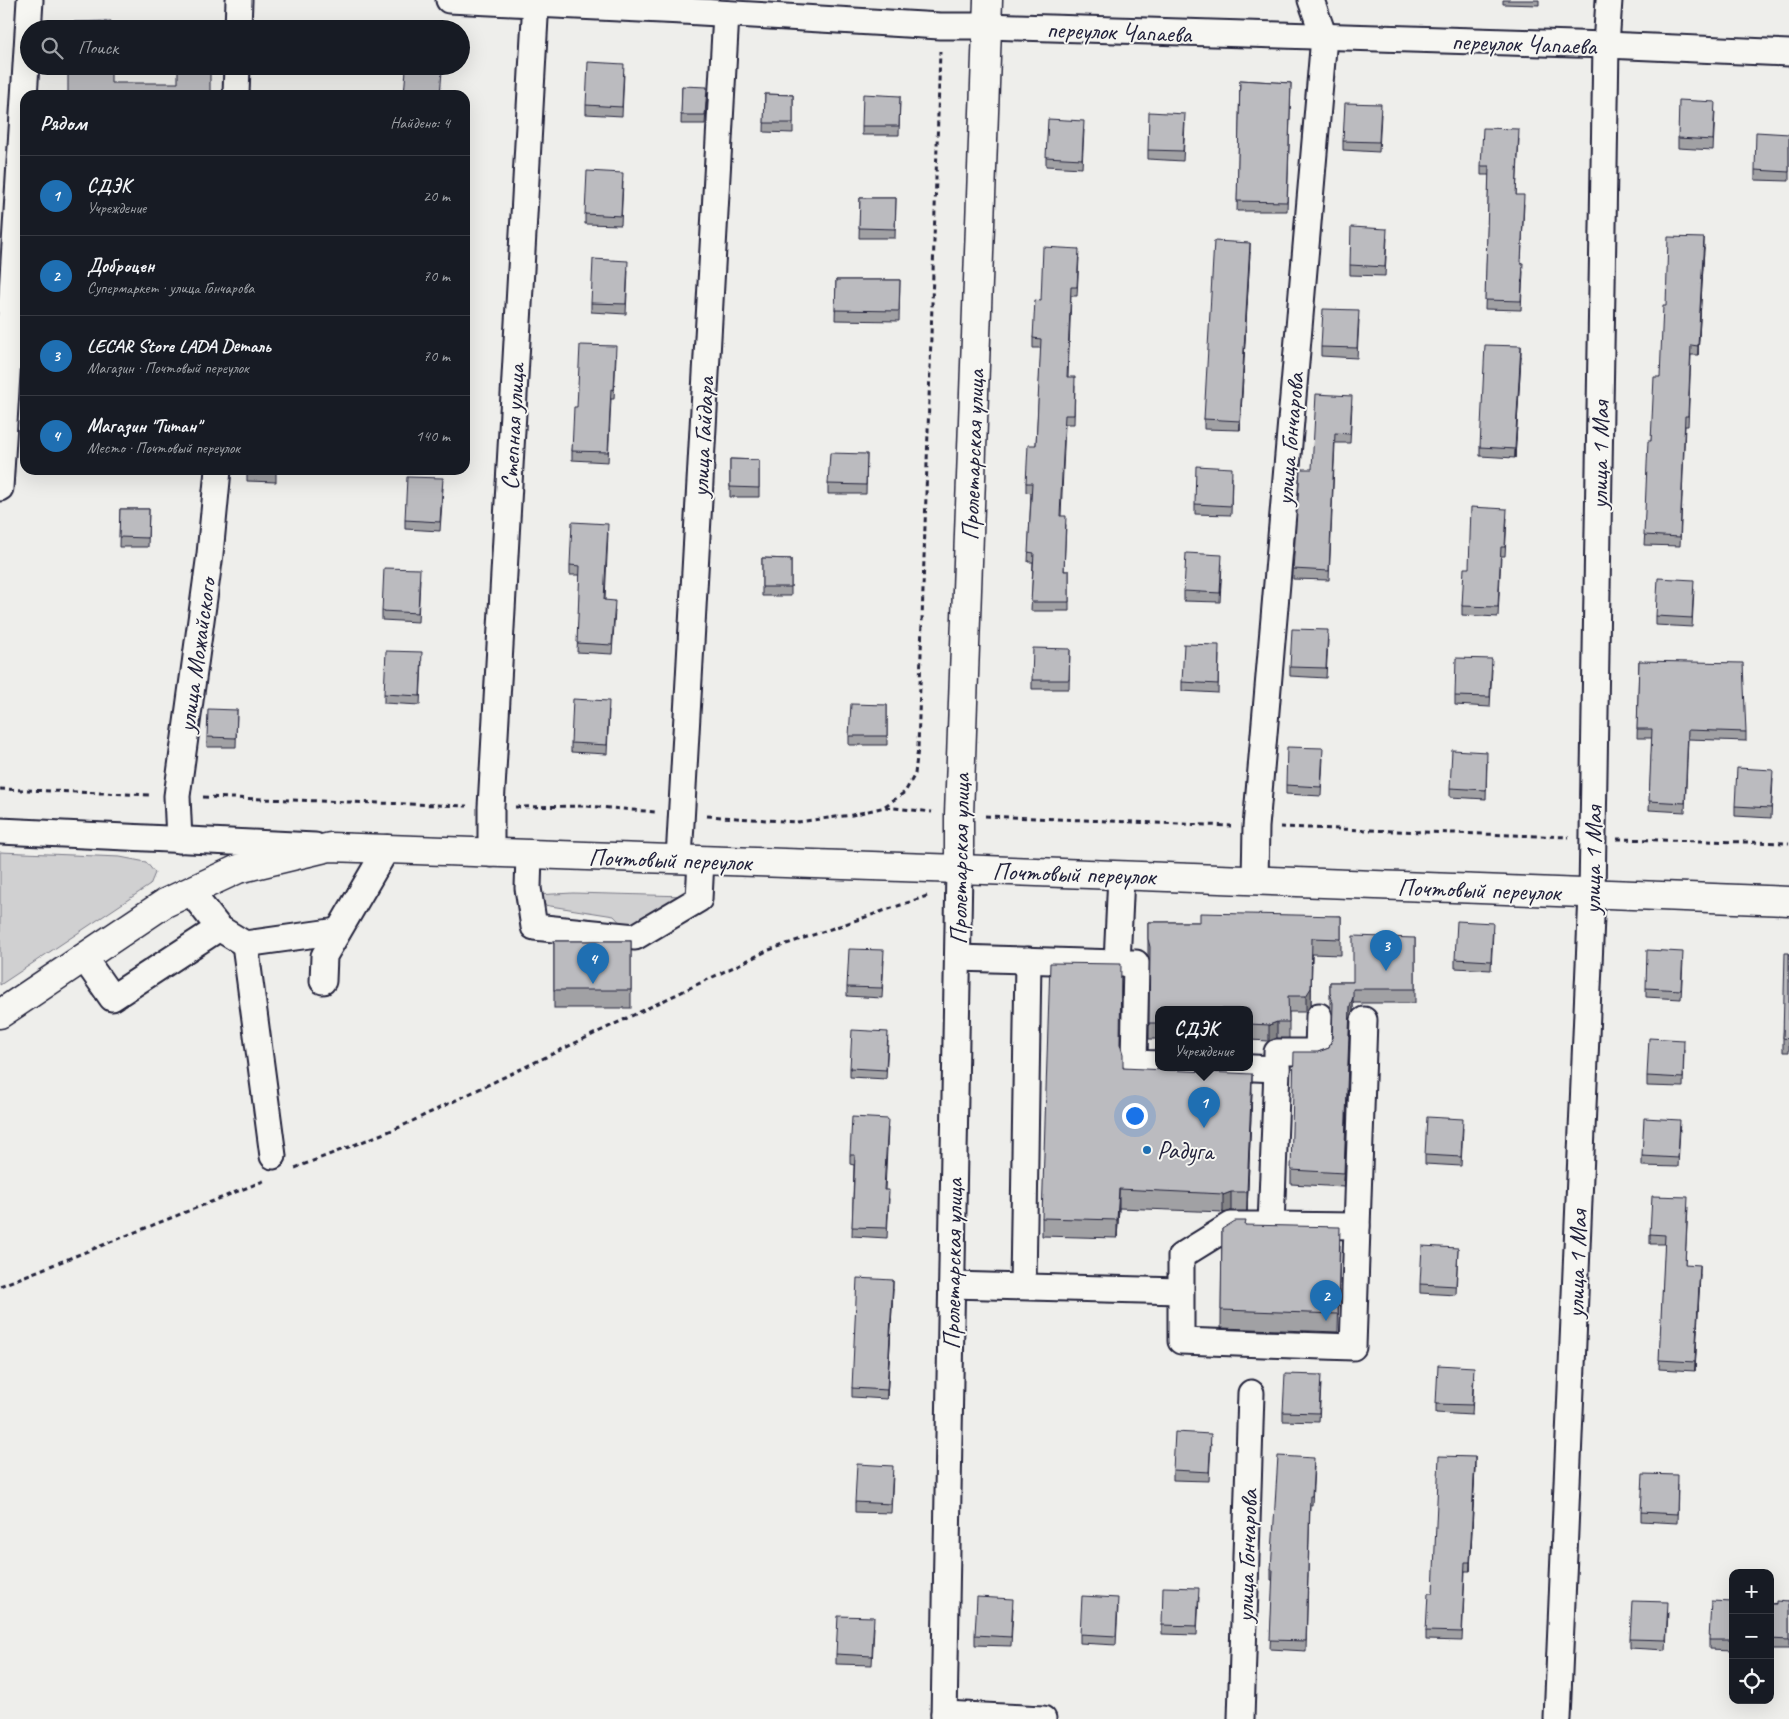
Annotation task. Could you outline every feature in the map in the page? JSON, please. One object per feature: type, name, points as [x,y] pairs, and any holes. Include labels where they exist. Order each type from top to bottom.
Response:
[{"type":"main road","name":"Пролетарская улица","points":[[959,877],[959,814],[988,13]]},
{"type":"main road","name":"Почтовый переулок","points":[[0,1014],[165,903],[238,869],[330,847],[491,854],[690,859],[959,877],[1121,875],[1789,901]]},
{"type":"street","points":[[29,20],[30,0]]},
{"type":"street","points":[[238,20],[239,0]]},
{"type":"street","name":"переулок Чапаева","points":[[449,0],[683,6],[726,14],[940,26],[988,13],[1324,37],[1606,45],[1789,53]]},
{"type":"street","name":"улица Гончарова","points":[[1255,880],[1256,827],[1324,37],[1311,0]]},
{"type":"street","name":"улица 1 Мая","points":[[1557,1719],[1592,894],[1608,0]]},
{"type":"street","name":"Степная улица","points":[[491,854],[491,807],[536,2]]},
{"type":"street","name":"улица Гайдара","points":[[529,854],[528,888],[534,927],[635,938],[699,899],[682,814],[726,14]]},
{"type":"street","points":[[24,90],[25,75]]},
{"type":"street","points":[[236,90],[237,75]]},
{"type":"street","points":[[0,488],[20,163]]},
{"type":"street","name":"улица Можайского","points":[[179,840],[177,796],[210,554],[218,475]]},
{"type":"street","points":[[0,831],[330,847]]},
{"type":"street","points":[[323,981],[324,956],[387,848]]},
{"type":"street","points":[[1117,963],[1121,875]]},
{"type":"street","name":"Пролетарская улица","points":[[944,1716],[959,877]]},
{"type":"street","points":[[190,891],[219,928],[245,944],[338,931]]},
{"type":"street","points":[[84,958],[112,998],[219,928]]},
{"type":"street","points":[[245,944],[278,1168]]},
{"type":"street","points":[[958,958],[1136,963],[1134,1063],[1155,1064]]},
{"type":"street","points":[[1023,1286],[1028,960]]},
{"type":"street","points":[[1271,1225],[1276,1052],[1318,1052],[1319,1016]]},
{"type":"street","points":[[1357,1226],[1230,1225],[1180,1256],[1180,1341],[1352,1347],[1357,1226],[1364,1020]]},
{"type":"street","points":[[1253,1068],[1276,1069]]},
{"type":"street","points":[[952,1285],[1180,1291]]},
{"type":"street","name":"улица Гончарова","points":[[1241,1719],[1252,1393]]},
{"type":"street","points":[[944,1716],[1043,1719]]},
{"type":"path","points":[[885,807],[905,792],[915,774],[918,748],[940,26]]},
{"type":"path","points":[[0,789],[491,807],[587,806],[797,822],[885,807],[959,814],[1256,827],[1789,843]]},
{"type":"path","points":[[0,1286],[278,1168],[400,1127],[769,950],[959,877]]},
{"type":"shaded area","points":[[0,852],[120,857],[146,862],[155,873],[150,885],[0,985]]},
{"type":"shaded area","points":[[573,893],[687,896],[625,928],[614,916],[544,905],[535,895]]},
{"type":"building","points":[[588,62],[624,64],[622,107],[586,105]]},
{"type":"building","points":[[68,75],[111,75],[111,83],[178,83],[178,75],[210,75],[210,90],[68,90]]},
{"type":"building","points":[[406,75],[442,75],[440,90],[404,90]]},
{"type":"building","points":[[1240,80],[1291,83],[1287,202],[1237,201]]},
{"type":"building","points":[[682,86],[707,87],[705,115],[681,115]]},
{"type":"building","points":[[765,94],[793,95],[793,123],[764,123]]},
{"type":"building","points":[[863,94],[900,96],[899,126],[862,126]]},
{"type":"building","points":[[1679,100],[1715,102],[1713,140],[1678,138]]},
{"type":"building","points":[[1345,103],[1381,104],[1379,142],[1343,141]]},
{"type":"building","points":[[1149,112],[1185,114],[1183,151],[1148,150]]},
{"type":"building","points":[[1048,119],[1084,121],[1082,159],[1046,157]]},
{"type":"building","points":[[1483,128],[1519,129],[1516,195],[1524,195],[1521,301],[1485,300],[1489,166],[1481,166]]},
{"type":"building","points":[[1756,132],[1789,134],[1789,172],[1755,170]]},
{"type":"building","points":[[587,171],[623,173],[621,216],[585,214]]},
{"type":"building","points":[[860,198],[896,198],[895,229],[859,228]]},
{"type":"building","points":[[1351,227],[1387,229],[1385,267],[1350,265]]},
{"type":"building","points":[[1668,237],[1704,238],[1698,346],[1691,345],[1688,416],[1685,416],[1680,537],[1644,535],[1648,441],[1651,441],[1654,377],[1660,377],[1663,306],[1666,306]]},
{"type":"building","points":[[1214,241],[1250,243],[1240,421],[1204,419]]},
{"type":"building","points":[[1043,247],[1079,249],[1077,287],[1071,287],[1067,377],[1075,377],[1074,415],[1065,415],[1060,516],[1066,516],[1064,571],[1069,571],[1069,602],[1031,602],[1034,553],[1028,552],[1032,483],[1026,483],[1028,445],[1036,445],[1041,339],[1033,338],[1035,300],[1041,301]]},
{"type":"building","points":[[593,259],[628,261],[626,304],[591,303]]},
{"type":"building","points":[[836,280],[900,280],[899,311],[835,310]]},
{"type":"building","points":[[1323,309],[1359,310],[1357,348],[1321,347]]},
{"type":"building","points":[[580,345],[616,346],[614,390],[611,389],[608,452],[572,451],[574,407],[577,407]]},
{"type":"building","points":[[1485,345],[1521,346],[1515,449],[1480,447]]},
{"type":"building","points":[[1316,394],[1352,396],[1350,434],[1335,433],[1329,571],[1293,569],[1300,469],[1312,469]]},
{"type":"building","points":[[830,453],[867,454],[866,485],[828,484]]},
{"type":"building","points":[[730,459],[759,460],[759,488],[730,487]]},
{"type":"building","points":[[1196,466],[1232,468],[1231,506],[1195,504]]},
{"type":"building","points":[[407,477],[443,478],[440,522],[405,520]]},
{"type":"building","points":[[1471,507],[1507,509],[1505,547],[1501,547],[1498,607],[1462,606],[1464,568],[1469,568]]},
{"type":"building","points":[[120,509],[149,509],[148,538],[119,537]]},
{"type":"building","points":[[572,522],[608,524],[604,600],[615,601],[612,645],[577,643],[580,566],[570,565]]},
{"type":"building","points":[[1186,553],[1222,555],[1220,593],[1184,591]]},
{"type":"building","points":[[762,558],[791,559],[791,587],[762,587]]},
{"type":"building","points":[[384,568],[420,569],[418,613],[382,611]]},
{"type":"building","points":[[1658,578],[1694,580],[1692,618],[1656,616]]},
{"type":"building","points":[[1292,629],[1328,630],[1326,668],[1290,667]]},
{"type":"building","points":[[1184,644],[1219,645],[1218,684],[1182,682]]},
{"type":"building","points":[[1033,648],[1070,649],[1069,680],[1032,680]]},
{"type":"building","points":[[386,651],[422,652],[420,696],[384,694]]},
{"type":"building","points":[[1456,658],[1492,659],[1490,697],[1455,696]]},
{"type":"building","points":[[1639,661],[1743,663],[1746,732],[1688,730],[1685,803],[1649,801],[1652,729],[1637,729]]},
{"type":"building","points":[[573,699],[609,701],[607,745],[571,743]]},
{"type":"building","points":[[851,704],[887,705],[887,736],[849,736]]},
{"type":"building","points":[[208,709],[237,710],[236,738],[207,737]]},
{"type":"building","points":[[1287,747],[1323,748],[1321,787],[1286,785]]},
{"type":"building","points":[[1452,750],[1487,752],[1486,790],[1450,788]]},
{"type":"building","points":[[1737,768],[1773,770],[1771,808],[1735,806]]},
{"type":"building","points":[[1200,913],[1341,916],[1341,939],[1312,938],[1311,988],[1306,996],[1288,996],[1289,1022],[1277,1022],[1269,1025],[1253,1024],[1253,1006],[1155,1006],[1155,1023],[1149,1023],[1150,947],[1148,922],[1200,922]]},
{"type":"building","points":[[1457,921],[1493,923],[1491,961],[1455,959]]},
{"type":"building","points":[[1353,936],[1415,938],[1415,989],[1353,989],[1350,1006],[1344,1173],[1291,1170],[1294,1052],[1318,1052],[1329,1048],[1332,1039],[1333,1003],[1330,993],[1330,982],[1353,982]]},
{"type":"building","points":[[554,941],[631,941],[631,990],[554,990]]},
{"type":"building","points":[[849,949],[884,950],[882,988],[847,987]]},
{"type":"building","points":[[1647,950],[1683,952],[1681,990],[1646,988]]},
{"type":"building","points":[[1785,953],[1789,953],[1789,1039],[1783,1038]]},
{"type":"building","name":"Радуга","points":[[1050,963],[1121,964],[1120,1044],[1123,1054],[1123,1068],[1155,1069],[1155,1071],[1252,1074],[1247,1192],[1231,1192],[1223,1195],[1119,1189],[1117,1220],[1042,1218]]},
{"type":"building","points":[[852,1030],[888,1032],[886,1070],[850,1068]]},
{"type":"building","points":[[1649,1038],[1684,1040],[1683,1078],[1647,1076]]},
{"type":"building","points":[[852,1117],[888,1119],[884,1190],[889,1190],[887,1228],[852,1227],[855,1155],[850,1155]]},
{"type":"building","points":[[1427,1117],[1463,1119],[1461,1157],[1425,1155]]},
{"type":"building","points":[[1644,1118],[1680,1120],[1678,1158],[1642,1156]]},
{"type":"building","points":[[1652,1196],[1688,1197],[1685,1264],[1700,1265],[1695,1362],[1659,1360],[1665,1235],[1650,1234]]},
{"type":"building","points":[[1235,1221],[1246,1221],[1245,1225],[1340,1227],[1338,1314],[1221,1310],[1222,1229]]},
{"type":"building","points":[[1422,1246],[1458,1248],[1456,1286],[1420,1284]]},
{"type":"building","points":[[857,1278],[893,1280],[887,1390],[852,1388]]},
{"type":"building","points":[[1438,1365],[1474,1367],[1472,1405],[1436,1404]]},
{"type":"building","points":[[1285,1374],[1321,1375],[1319,1413],[1283,1412]]},
{"type":"building","points":[[1175,1432],[1211,1434],[1209,1472],[1173,1470]]},
{"type":"building","points":[[1278,1456],[1314,1458],[1312,1496],[1310,1496],[1306,1641],[1270,1640],[1273,1570],[1271,1570]]},
{"type":"building","points":[[1439,1456],[1475,1457],[1470,1562],[1465,1562],[1462,1632],[1426,1631],[1428,1593],[1433,1593]]},
{"type":"building","points":[[857,1464],[893,1466],[891,1504],[855,1502]]},
{"type":"building","points":[[1643,1474],[1678,1475],[1677,1514],[1641,1512]]},
{"type":"building","points":[[1163,1587],[1199,1588],[1197,1626],[1162,1625]]},
{"type":"building","points":[[1082,1596],[1118,1598],[1116,1636],[1080,1634]]},
{"type":"building","points":[[977,1597],[1013,1599],[1011,1637],[975,1635]]},
{"type":"building","points":[[1632,1601],[1668,1602],[1666,1640],[1630,1639]]},
{"type":"building","points":[[1711,1601],[1729,1602],[1729,1640],[1709,1640]]},
{"type":"building","points":[[1776,1601],[1789,1602],[1789,1640],[1774,1639],[1774,1604],[1776,1604]]},
{"type":"building","points":[[838,1616],[874,1617],[872,1656],[836,1654]]},
{"type":"place","name":"LECAR Store LADA Dеталь","points":[[1386,971]]},
{"type":"place","name":"Магазин \"Титан\"","points":[[593,984]]},
{"type":"place","name":"СДЭК","points":[[1204,1128]]},
{"type":"place","name":"Радуга","points":[[1147,1150]]},
{"type":"place","name":"Доброцен","points":[[1326,1321]]}]
